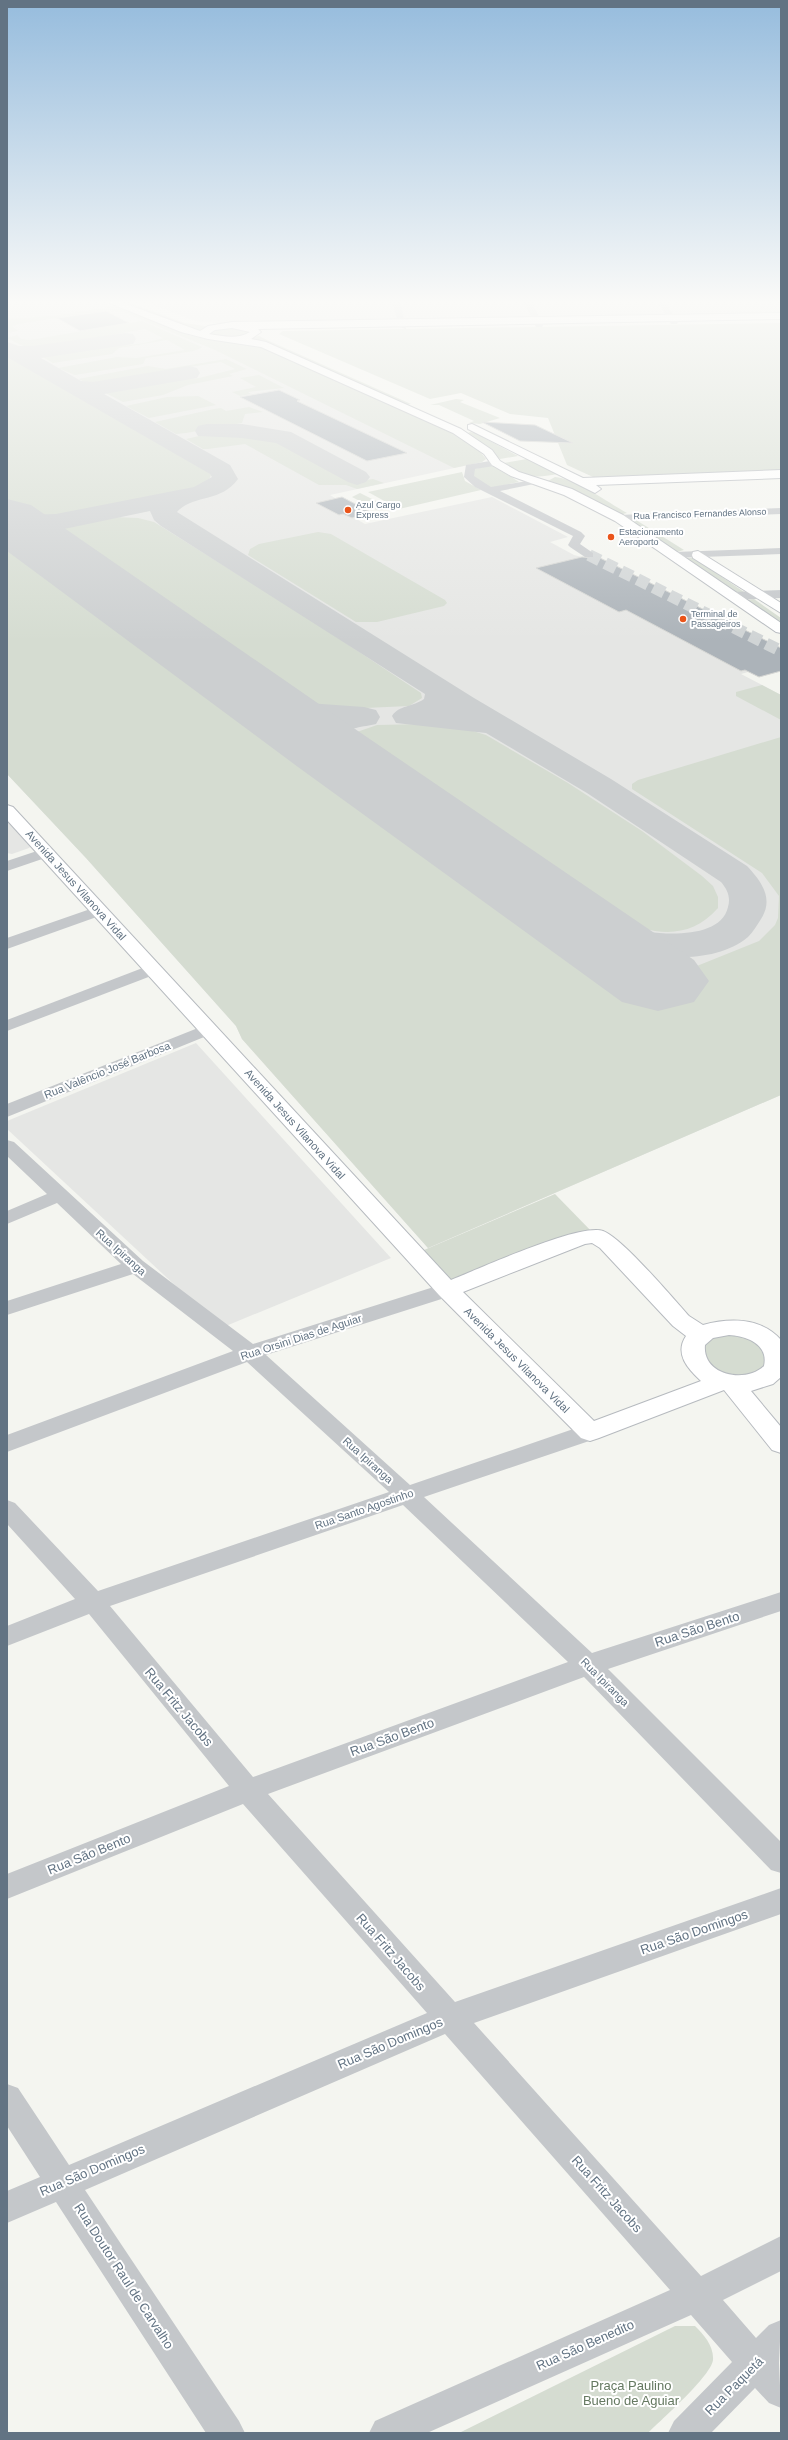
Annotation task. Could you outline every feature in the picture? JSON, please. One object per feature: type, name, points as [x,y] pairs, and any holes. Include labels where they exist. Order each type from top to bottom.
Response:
[{"type":"main road","points":[[418,414],[457,431],[488,452],[496,463],[515,474],[568,492],[619,518],[781,629]]},
{"type":"main road","points":[[442,414],[473,428],[606,495]]},
{"type":"main road","points":[[457,431],[473,428]]},
{"type":"main road","points":[[496,463],[529,457]]},
{"type":"main road","points":[[535,481],[565,474]]},
{"type":"main road","points":[[580,482],[781,474]]},
{"type":"main road","points":[[624,506],[660,529]]},
{"type":"main road","points":[[679,542],[781,609]]},
{"type":"main road","name":"Avenida Jesus Vilanova Vidal","points":[[7,810],[447,1290],[590,1432]]},
{"type":"main road","name":"Rua Orsini Dias de Aguiar","points":[[447,1290],[582,1237],[596,1236],[608,1243],[681,1321],[700,1335]]},
{"type":"main road","points":[[751,1331],[772,1345],[779,1354],[777,1364],[771,1373],[754,1382],[726,1382],[707,1375],[697,1366],[692,1355],[693,1344],[700,1335],[713,1329],[729,1327],[751,1331],[781,1330]]},
{"type":"main road","points":[[726,1382],[781,1444]]},
{"type":"main road","name":"Rua Santo Agostinho","points":[[590,1432],[726,1382]]},
{"type":"street","points":[[496,463],[470,467],[468,472],[472,481],[577,534],[579,536],[574,546],[590,555]]},
{"type":"street","points":[[490,490],[535,481]]},
{"type":"street","name":"Rua Francisco Fernandes Alonso","points":[[619,518],[781,511]]},
{"type":"street","points":[[674,555],[781,551]]},
{"type":"street","points":[[732,596],[781,594]]},
{"type":"street","points":[[7,866],[46,853]]},
{"type":"street","points":[[7,944],[99,910]]},
{"type":"street","points":[[7,1026],[153,969]]},
{"type":"street","name":"Rua Valêncio José Barbosa","points":[[7,1111],[208,1029]]},
{"type":"street","name":"Rua Ipiranga","points":[[7,1146],[136,1266],[250,1353],[406,1494],[588,1665],[781,1861]]},
{"type":"street","points":[[7,1218],[60,1195]]},
{"type":"street","points":[[7,1308],[136,1266]]},
{"type":"street","name":"Rua Orsini Dias de Aguiar","points":[[7,1444],[250,1353],[447,1290]]},
{"type":"street","name":"Rua Santo Agostinho","points":[[7,1636],[93,1602],[590,1432]]},
{"type":"street","name":"Rua Fritz Jacobs","points":[[7,1508],[93,1602],[248,1790],[698,2295],[781,2391]]},
{"type":"street","name":"Rua São Bento","points":[[7,1887],[248,1790],[588,1665],[781,1601]]},
{"type":"street","name":"Rua São Domingos","points":[[7,2207],[62,2182],[450,2018],[781,1901]]},
{"type":"street","name":"Rua Doutor Raul de Carvalho","points":[[7,2099],[227,2433]]},
{"type":"street","name":"Rua São Benedito","points":[[387,2433],[698,2295],[781,2253]]},
{"type":"street","name":"Rua Paquetá","points":[[686,2433],[757,2364],[781,2337]]},
{"type":"shaded area","points":[[7,414],[410,414],[453,433],[486,459],[482,462],[330,495],[335,498],[342,497],[354,503],[359,502],[366,506],[360,507],[372,513],[369,514],[372,516],[358,520],[365,524],[492,497],[568,537],[550,542],[574,555],[582,557],[593,554],[781,648],[781,671],[759,677],[748,672],[741,674],[781,695],[781,1095],[428,1248],[242,1039],[236,1026],[86,858],[7,774]]},
{"type":"shaded area","points":[[7,819],[31,846],[29,848],[12,854],[7,853]]},
{"type":"shaded area","points":[[196,1043],[391,1258],[221,1328],[7,1129],[7,1121]]},
{"type":"green space","points":[[7,414],[107,414],[211,475],[208,482],[194,488],[56,516],[27,513],[7,500]]},
{"type":"green space","points":[[141,414],[170,414],[149,418]]},
{"type":"green space","points":[[192,414],[246,414],[242,423],[176,434],[155,422]]},
{"type":"green space","points":[[344,414],[412,414],[441,427],[472,444],[486,459],[482,462],[454,468]]},
{"type":"green space","points":[[458,414],[490,414],[500,418],[480,424],[469,423],[474,421]]},
{"type":"green space","points":[[510,414],[781,414],[781,470],[593,477],[567,465],[548,418]]},
{"type":"green space","points":[[470,432],[475,433],[518,456],[500,459],[466,434]]},
{"type":"green space","points":[[212,433],[249,434],[283,441],[359,481],[373,479],[384,483],[357,489],[346,485],[319,485],[245,444],[203,449],[186,439]]},
{"type":"green space","points":[[527,459],[558,474],[530,476],[504,463]]},
{"type":"green space","points":[[493,465],[519,482],[491,488],[474,477],[474,469]]},
{"type":"green space","points":[[462,472],[465,481],[481,490],[399,509],[368,492]]},
{"type":"green space","points":[[555,477],[563,478],[581,486],[627,513],[619,515],[546,482]]},
{"type":"green space","points":[[360,493],[392,509],[377,510],[352,497]]},
{"type":"green space","points":[[114,517],[138,518],[154,522],[314,622],[421,693],[422,698],[409,706],[365,708],[318,705],[290,697],[204,633],[59,533],[64,527]]},
{"type":"green space","points":[[630,520],[636,520],[684,550],[677,552]]},
{"type":"green space","points":[[318,532],[331,534],[445,600],[447,603],[444,606],[377,622],[356,622],[248,555],[250,549],[259,544]]},
{"type":"green space","points":[[7,542],[143,639],[269,736],[627,991],[638,992],[677,978],[677,974],[759,941],[775,925],[778,918],[779,896],[762,873],[632,789],[632,784],[638,780],[781,737],[781,1095],[428,1248],[242,1039],[236,1026],[86,858],[7,774]]},
{"type":"green space","points":[[694,558],[744,592],[733,593],[685,559]]},
{"type":"green space","points":[[754,599],[781,618],[781,626],[746,600]]},
{"type":"green space","points":[[762,685],[781,695],[781,720],[736,696],[736,692]]},
{"type":"green space","points":[[425,724],[463,728],[486,735],[568,783],[642,831],[702,876],[713,886],[718,897],[718,908],[707,919],[695,926],[670,932],[644,929],[617,919],[354,740],[357,732],[377,725]]},
{"type":"green space","points":[[555,1194],[595,1235],[447,1288],[417,1253]]},
{"type":"green space","points":[[726,1330],[761,1340],[769,1365],[754,1377],[716,1375],[698,1344]]},
{"type":"green space","name":"Praça Paulino Bueno de Aguiar","points":[[675,2326],[695,2326],[710,2345],[713,2360],[704,2376],[695,2387],[648,2433],[459,2433]]},
{"type":"building","points":[[273,414],[324,414],[407,453],[367,461]]},
{"type":"building","points":[[482,422],[535,425],[573,443],[520,441]]},
{"type":"building","name":"Azul Cargo Express","points":[[342,497],[372,513],[352,518],[343,514],[339,515],[316,503]]},
{"type":"building","name":"Terminal de Passageiros","points":[[594,555],[781,648],[781,671],[759,677],[745,670],[741,671],[626,610],[619,612],[536,568],[582,557],[593,558]]},
{"type":"taxiway","points":[[123,414],[221,470],[225,479],[216,487],[201,493],[183,497]]},
{"type":"taxiway","points":[[207,431],[242,431],[282,437],[357,477]]},
{"type":"taxiway","points":[[56,522],[183,497]]},
{"type":"taxiway","points":[[183,497],[164,507],[163,514],[170,520],[365,641],[463,705],[599,786],[734,874],[744,887],[748,896],[748,906],[746,912],[735,928],[719,938],[699,943],[676,945],[652,944],[608,937],[591,932]]},
{"type":"taxiway","points":[[7,519],[25,523],[56,522]]},
{"type":"taxiway","points":[[38,541],[35,537],[38,530],[56,522]]},
{"type":"taxiway","points":[[441,692],[441,698],[435,707],[425,712],[408,716],[455,718],[482,724]]},
{"type":"taxiway","points":[[254,696],[294,711],[321,715],[364,717],[334,724],[323,737],[328,749]]},
{"type":"runway","points":[[7,519],[328,749],[658,981]]},
{"type":"tunnel","points":[[589,555],[781,651]]},
{"type":"place","name":"Azul Cargo Express","points":[[348,510]]},
{"type":"place","name":"Estacionamento Aeroporto","points":[[611,537]]},
{"type":"place","name":"Terminal de Passageiros","points":[[683,619]]}]
